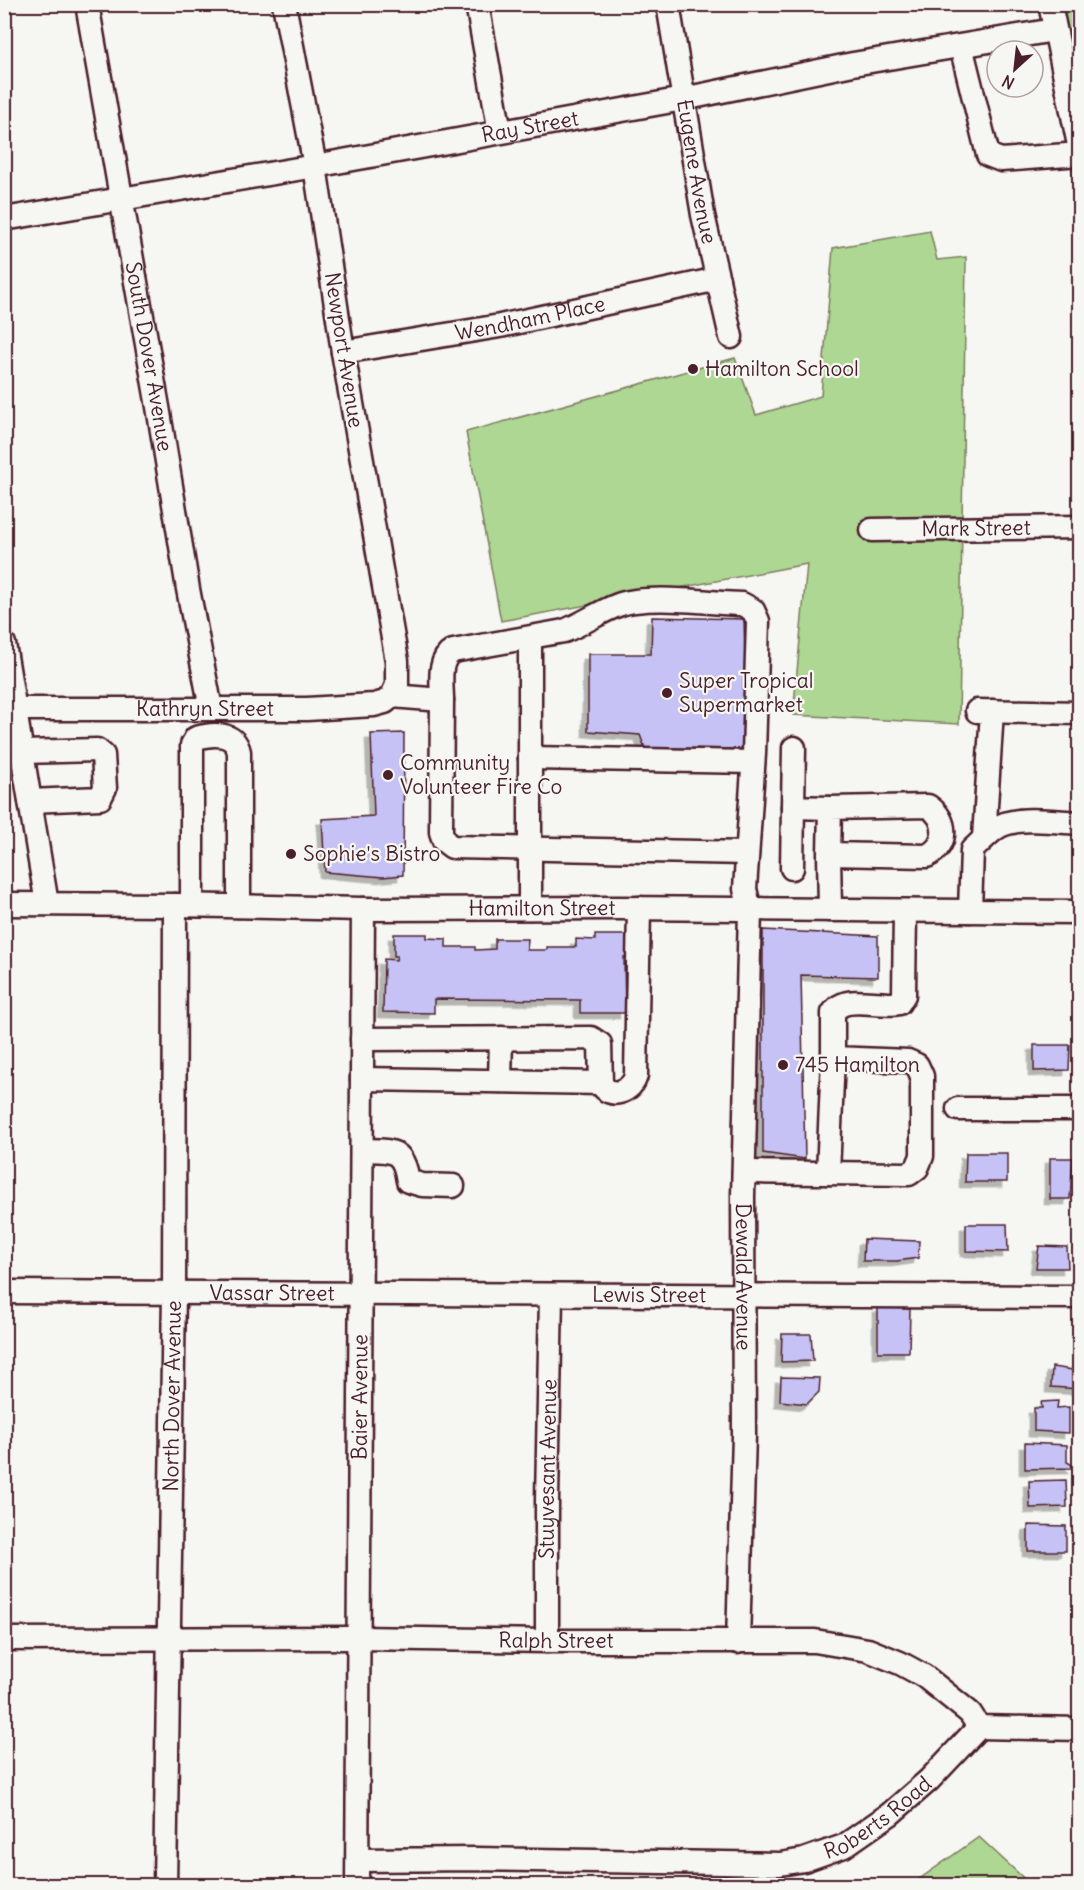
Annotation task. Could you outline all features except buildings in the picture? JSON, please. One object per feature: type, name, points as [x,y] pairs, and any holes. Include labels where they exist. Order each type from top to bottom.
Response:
[{"type":"street","name":"South Dover Avenue","points":[[87,4],[188,589],[211,709]]},
{"type":"street","name":"Newport Avenue","points":[[284,4],[315,166],[343,352],[397,661],[397,685],[392,696]]},
{"type":"street","points":[[477,4],[500,132]]},
{"type":"street","name":"Eugene Avenue","points":[[668,4],[703,215],[731,337]]},
{"type":"street","points":[[961,46],[988,155],[1001,160],[1080,152],[1050,4]]},
{"type":"street","name":"Ray Street","points":[[4,219],[315,166],[683,99],[853,64],[1054,30]]},
{"type":"street","name":"Wendham Place","points":[[343,352],[500,326],[718,279]]},
{"type":"street","name":"Mark Street","points":[[872,530],[1080,526]]},
{"type":"street","name":"Dewald Avenue","points":[[442,700],[442,663],[445,655],[453,651],[530,639],[564,631],[581,625],[618,605],[643,600],[742,604],[753,610],[758,621],[753,762],[745,889],[750,910],[744,1172],[744,1435],[738,1642]]},
{"type":"street","points":[[530,639],[530,908]]},
{"type":"street","points":[[4,644],[47,904]]},
{"type":"street","points":[[392,696],[442,700],[441,832],[444,841],[452,847],[747,853]]},
{"type":"street","name":"Kathryn Street","points":[[16,709],[307,710],[374,705],[385,702],[392,696]]},
{"type":"street","points":[[984,838],[985,711],[1080,713]]},
{"type":"street","name":"North Dover Avenue","points":[[165,1886],[167,1638],[184,905],[192,745],[196,738],[205,735],[229,736],[237,743],[239,752],[239,906]]},
{"type":"street","points":[[792,868],[794,747]]},
{"type":"street","points":[[23,752],[97,750],[103,755],[105,788],[100,798],[30,801]]},
{"type":"street","points":[[530,758],[753,762]]},
{"type":"street","points":[[793,807],[928,806],[938,813],[942,822],[942,843],[937,851],[927,856],[830,854]]},
{"type":"street","points":[[830,808],[830,910]]},
{"type":"street","points":[[970,911],[972,850],[984,838],[1001,826],[1016,822],[1080,823]]},
{"type":"street","name":"Hamilton Street","points":[[4,904],[363,909],[639,908],[1080,912]]},
{"type":"street","points":[[362,1039],[591,1038],[597,1040],[600,1047],[603,1088],[617,1093],[626,1090],[635,1081],[639,908]]},
{"type":"street","name":"Baier Avenue","points":[[357,1886],[363,909]]},
{"type":"street","points":[[828,1173],[833,1013],[840,1006],[851,1003],[890,1005],[899,1003],[904,996],[905,911]]},
{"type":"street","points":[[500,1081],[501,1038]]},
{"type":"street","points":[[744,1172],[909,1174],[917,1168],[922,1156],[922,1076],[917,1065],[908,1061],[833,1058]]},
{"type":"street","points":[[362,1079],[601,1083]]},
{"type":"street","points":[[958,1108],[1080,1109]]},
{"type":"street","points":[[362,1150],[392,1151],[399,1156],[406,1170],[408,1181],[414,1184],[453,1186]]},
{"type":"street","name":"Vassar Street","points":[[4,1292],[361,1294]]},
{"type":"street","name":"Lewis Street","points":[[361,1294],[1080,1297]]},
{"type":"street","name":"Stuyvesant Avenue","points":[[548,1641],[547,1500],[550,1296]]},
{"type":"street","name":"Ralph Street","points":[[4,1639],[359,1638],[815,1641],[868,1650],[900,1663],[924,1676],[970,1713],[979,1727]]},
{"type":"street","points":[[979,1727],[1080,1729]]},
{"type":"street","name":"Roberts Road","points":[[358,1860],[477,1859],[780,1864],[804,1860],[844,1846],[890,1814],[929,1780],[979,1727]]},
{"type":"green space","points":[[1053,5],[1079,5],[1079,229]]},
{"type":"green space","points":[[930,231],[937,260],[966,257],[959,724],[793,715],[807,564],[501,621],[466,432],[735,358],[756,415],[821,396],[833,248]]},
{"type":"green space","points":[[979,1837],[1031,1885],[911,1885]]},
{"type":"place","name":"Hamilton School","points":[[693,369]]},
{"type":"place","name":"Super Tropical Supermarket","points":[[667,693]]},
{"type":"place","name":"Community Volunteer Fire Co","points":[[388,775]]},
{"type":"place","name":"Sophie's Bistro","points":[[291,854]]},
{"type":"place","name":"745 Hamilton","points":[[783,1065]]}]
